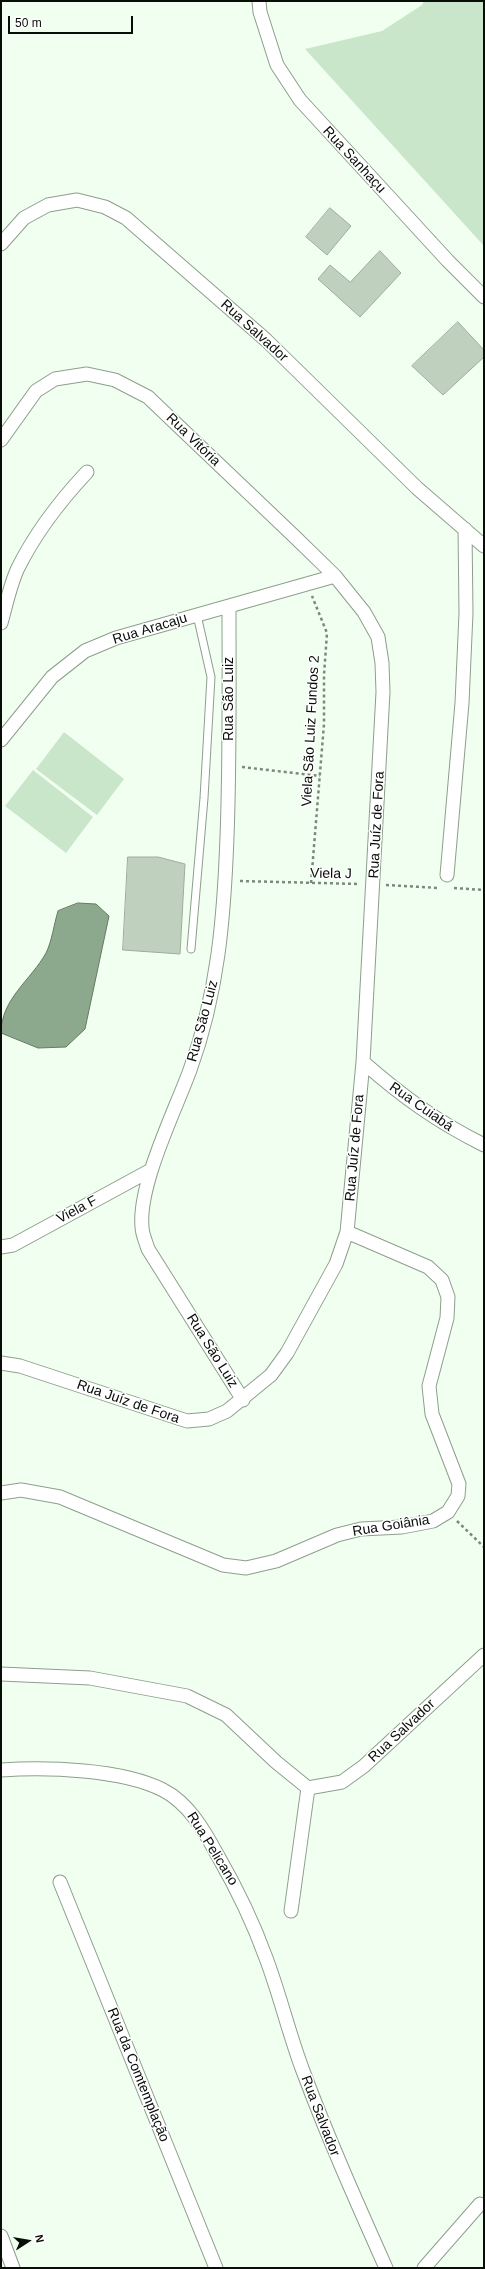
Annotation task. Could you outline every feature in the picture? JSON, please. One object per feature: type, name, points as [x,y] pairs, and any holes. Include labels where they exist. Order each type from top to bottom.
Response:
[{"type":"street","name":"Rua Sanhaçu","points":[[259,1],[260,12],[277,65],[300,100],[448,261],[484,297]]},
{"type":"street","name":"Rua Salvador","points":[[1,244],[24,218],[48,205],[77,200],[105,207],[126,218],[266,340],[417,488],[484,546]]},
{"type":"street","name":"Rua Vitória","points":[[1,440],[36,391],[55,380],[87,374],[115,380],[148,397],[335,576],[364,612]]},
{"type":"street","points":[[1,623],[17,571],[37,533],[65,495],[87,472]]},
{"type":"street","points":[[446,881],[462,703],[466,613],[465,529]]},
{"type":"street","name":"Rua Aracaju","points":[[1,740],[52,677],[85,651],[116,638],[335,576]]},
{"type":"street","name":"Rua São Luiz","points":[[229,606],[230,765],[225,881],[220,952],[208,1014],[191,1069],[152,1170],[143,1205],[142,1228],[148,1249],[243,1400]]},
{"type":"street","name":"Rua Juíz de Fora","points":[[1,1363],[20,1366],[187,1421],[208,1419],[227,1411],[243,1400],[271,1375],[287,1353],[336,1264],[347,1232],[363,1062],[374,885],[383,692],[382,663],[378,637],[364,612]]},
{"type":"street","name":"Rua Cuiabá","points":[[363,1062],[403,1096],[449,1127],[484,1145]]},
{"type":"street","name":"Viela F","points":[[1,1247],[13,1245],[152,1170]]},
{"type":"street","name":"Rua Goiânia","points":[[1,1492],[21,1490],[60,1497],[223,1565],[246,1568],[276,1561],[338,1535],[361,1529],[402,1527],[433,1521],[448,1512],[458,1496],[459,1484],[432,1414],[429,1386],[447,1318],[448,1298],[442,1280],[428,1267],[347,1232]]},
{"type":"street","name":"Rua Salvador","points":[[308,1788],[342,1782],[364,1766],[484,1655]]},
{"type":"street","points":[[1,1674],[90,1678],[187,1696],[226,1715],[276,1762],[308,1788],[291,1911]]},
{"type":"street","name":"Rua Pelicano","points":[[1,1770],[23,1768],[82,1771],[138,1780],[164,1790],[186,1808],[207,1836],[242,1899],[267,1958]]},
{"type":"street","name":"Rua da Comtemplação","points":[[60,1882],[216,2268]]},
{"type":"street","name":"Rua Salvador","points":[[267,1958],[302,2068],[333,2150],[386,2268]]},
{"type":"street","points":[[424,2268],[480,2204]]},
{"type":"street","points":[[1,2236],[13,2268]]},
{"type":"lane","points":[[191,949],[204,798],[211,677],[197,615]]},
{"type":"path","name":"Viela São Luiz Fundos 2","points":[[307,584],[327,633],[320,776],[311,883]]},
{"type":"path","points":[[230,765],[320,776]]},
{"type":"path","name":"Viela J","points":[[225,881],[374,885],[446,881]]},
{"type":"path","points":[[453,888],[484,890]]},
{"type":"path","points":[[448,1512],[484,1547]]},
{"type":"shaded area","points":[[424,1],[484,1],[484,246],[305,49],[382,31],[422,5]]},
{"type":"shaded area","points":[[64,732],[124,779],[97,815],[36,769]]},
{"type":"shaded area","points":[[33,770],[93,817],[66,853],[5,806]]},
{"type":"shaded area","points":[[78,903],[96,904],[109,916],[85,1029],[66,1047],[38,1048],[1,1033],[2,1021],[11,1000],[46,953],[58,911]]},
{"type":"building","points":[[330,208],[351,226],[327,255],[306,237]]},
{"type":"building","points":[[380,251],[401,273],[360,317],[318,279],[330,265],[350,282]]},
{"type":"building","points":[[458,322],[484,350],[484,357],[443,395],[412,366]]},
{"type":"building","points":[[128,857],[158,857],[185,864],[180,954],[123,950]]}]
